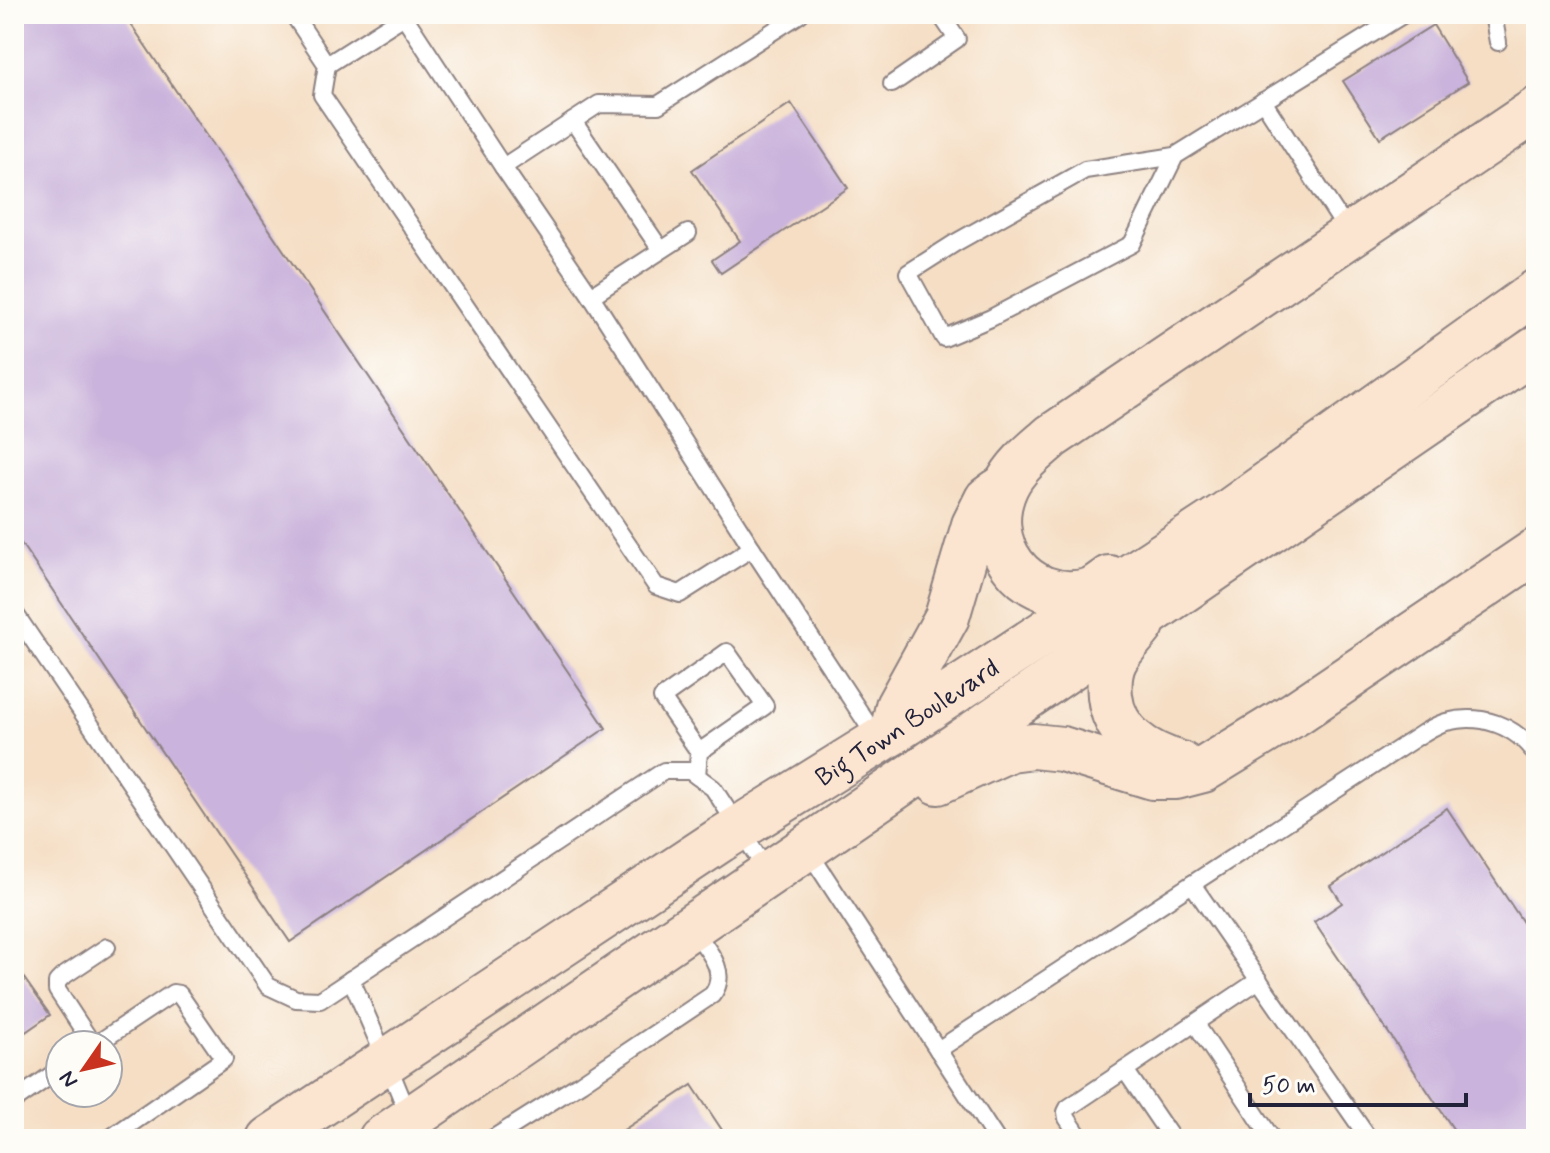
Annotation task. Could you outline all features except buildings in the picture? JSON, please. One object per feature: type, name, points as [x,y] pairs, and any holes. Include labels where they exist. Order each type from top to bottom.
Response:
[{"type":"main road","points":[[1227,513],[1214,510],[1091,590],[1069,593],[1044,590],[1032,583],[1006,555],[998,528],[1006,486],[1024,460],[1052,436],[1536,110]]},
{"type":"main road","name":"Big Town Boulevard","points":[[269,1139],[739,828],[886,737],[1227,513],[1536,292]]},
{"type":"main road","name":"Big Town Boulevard","points":[[402,1129],[769,873],[1536,349]]},
{"type":"main road","points":[[886,737],[898,706],[947,617],[974,525],[987,499],[1006,486]]},
{"type":"main road","points":[[815,842],[1010,749],[1033,746],[1062,749],[1153,777],[1176,777],[1203,770],[1296,713],[1536,551]]},
{"type":"main road","points":[[1155,609],[1114,661],[1109,685],[1111,709],[1130,739],[1147,751],[1203,770]]},
{"type":"lane","points":[[293,14],[327,65],[322,95],[656,586],[680,594],[752,548]]},
{"type":"lane","points":[[503,167],[599,104],[658,105],[800,14]]},
{"type":"lane","points":[[892,84],[957,39],[940,14]]},
{"type":"lane","points":[[1175,156],[1132,244],[991,318],[944,338],[908,273],[1085,170],[1175,156],[1404,14]]},
{"type":"lane","points":[[1493,14],[1498,42]]},
{"type":"lane","points":[[327,65],[406,15],[752,548],[886,737]]},
{"type":"lane","points":[[1263,101],[1351,237]]},
{"type":"lane","points":[[573,121],[661,250]]},
{"type":"lane","points":[[591,296],[688,233]]},
{"type":"lane","points":[[14,612],[268,986],[296,999],[320,1000],[664,771],[690,771],[713,788],[769,873]]},
{"type":"lane","points":[[697,776],[699,752],[662,698],[727,652],[765,706],[699,752]]},
{"type":"lane","points":[[938,1050],[1423,733],[1444,723],[1466,718],[1489,721],[1511,730],[1529,744],[1536,755]]},
{"type":"lane","points":[[815,842],[938,1050],[996,1139]]},
{"type":"lane","points":[[1192,884],[1369,1139]]},
{"type":"lane","points":[[492,1139],[712,995],[718,988],[720,972],[691,927]]},
{"type":"lane","points":[[83,1029],[57,990],[57,982],[107,947]]},
{"type":"lane","points":[[351,979],[386,1060],[402,1129]]},
{"type":"lane","points":[[1081,1139],[1067,1118],[1068,1108],[1259,980]]},
{"type":"lane","points":[[109,1139],[224,1059],[179,994],[173,993],[118,1029]]},
{"type":"lane","points":[[1195,1023],[1272,1139]]},
{"type":"lane","points":[[1125,1070],[1172,1139]]},
{"type":"lane","points":[[14,1101],[44,1080]]}]
